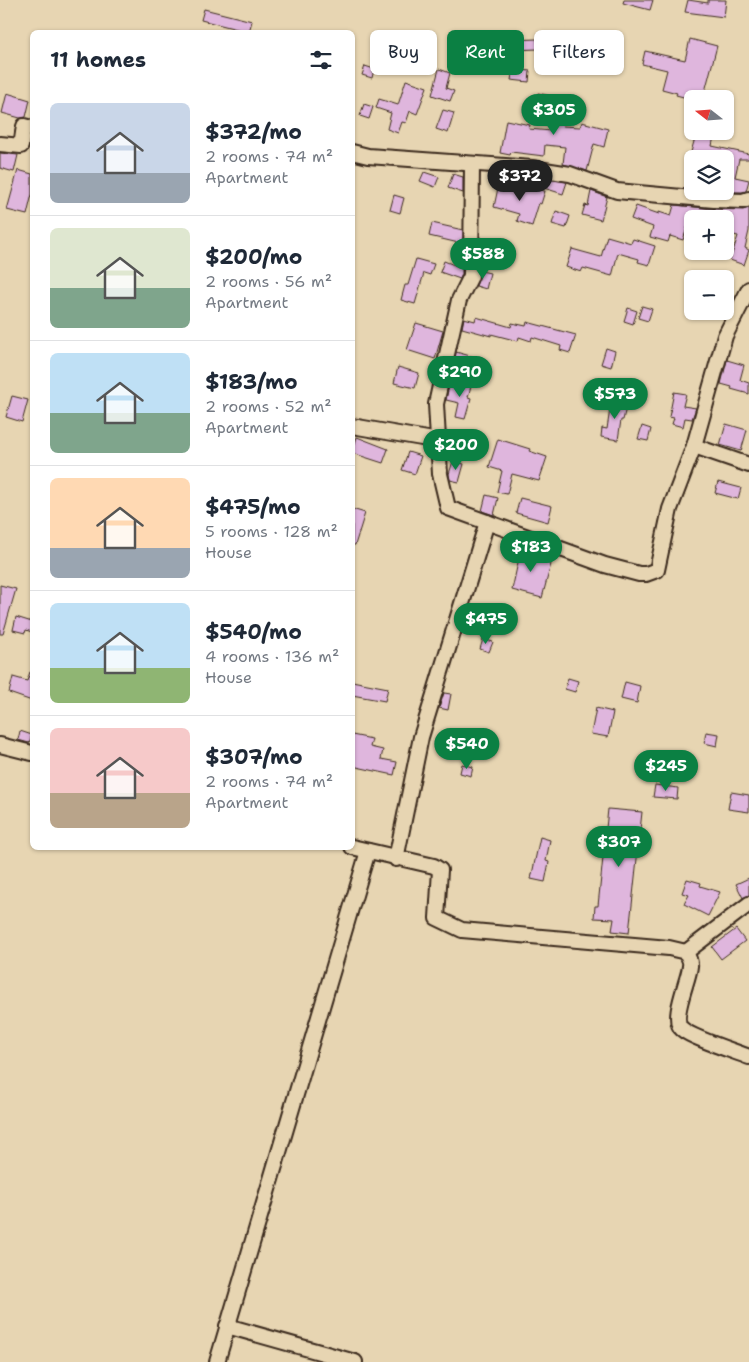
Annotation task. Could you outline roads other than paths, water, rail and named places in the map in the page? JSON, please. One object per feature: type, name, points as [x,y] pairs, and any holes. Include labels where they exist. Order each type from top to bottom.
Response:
[{"type":"street","points":[[0,144],[21,146],[24,126],[30,128]]},
{"type":"street","points":[[355,153],[368,156],[532,168],[570,174],[617,191],[714,200],[743,201],[749,199]]},
{"type":"street","points":[[472,164],[471,276],[459,300],[436,404],[440,474],[448,508],[605,565],[640,574],[657,570],[670,509],[694,446],[725,336],[749,289]]},
{"type":"street","points":[[355,427],[439,441]]},
{"type":"street","points":[[694,446],[749,465]]},
{"type":"street","points":[[396,859],[421,738],[488,522]]},
{"type":"street","points":[[0,745],[30,752]]},
{"type":"street","points":[[355,848],[396,859],[434,866],[440,870],[437,918],[462,930],[660,947],[686,952],[749,904]]},
{"type":"street","points":[[217,1362],[368,851]]},
{"type":"street","points":[[686,952],[691,964],[680,1005],[678,1023],[681,1028],[691,1034],[749,1057]]},
{"type":"street","points":[[227,1326],[356,1362]]}]
